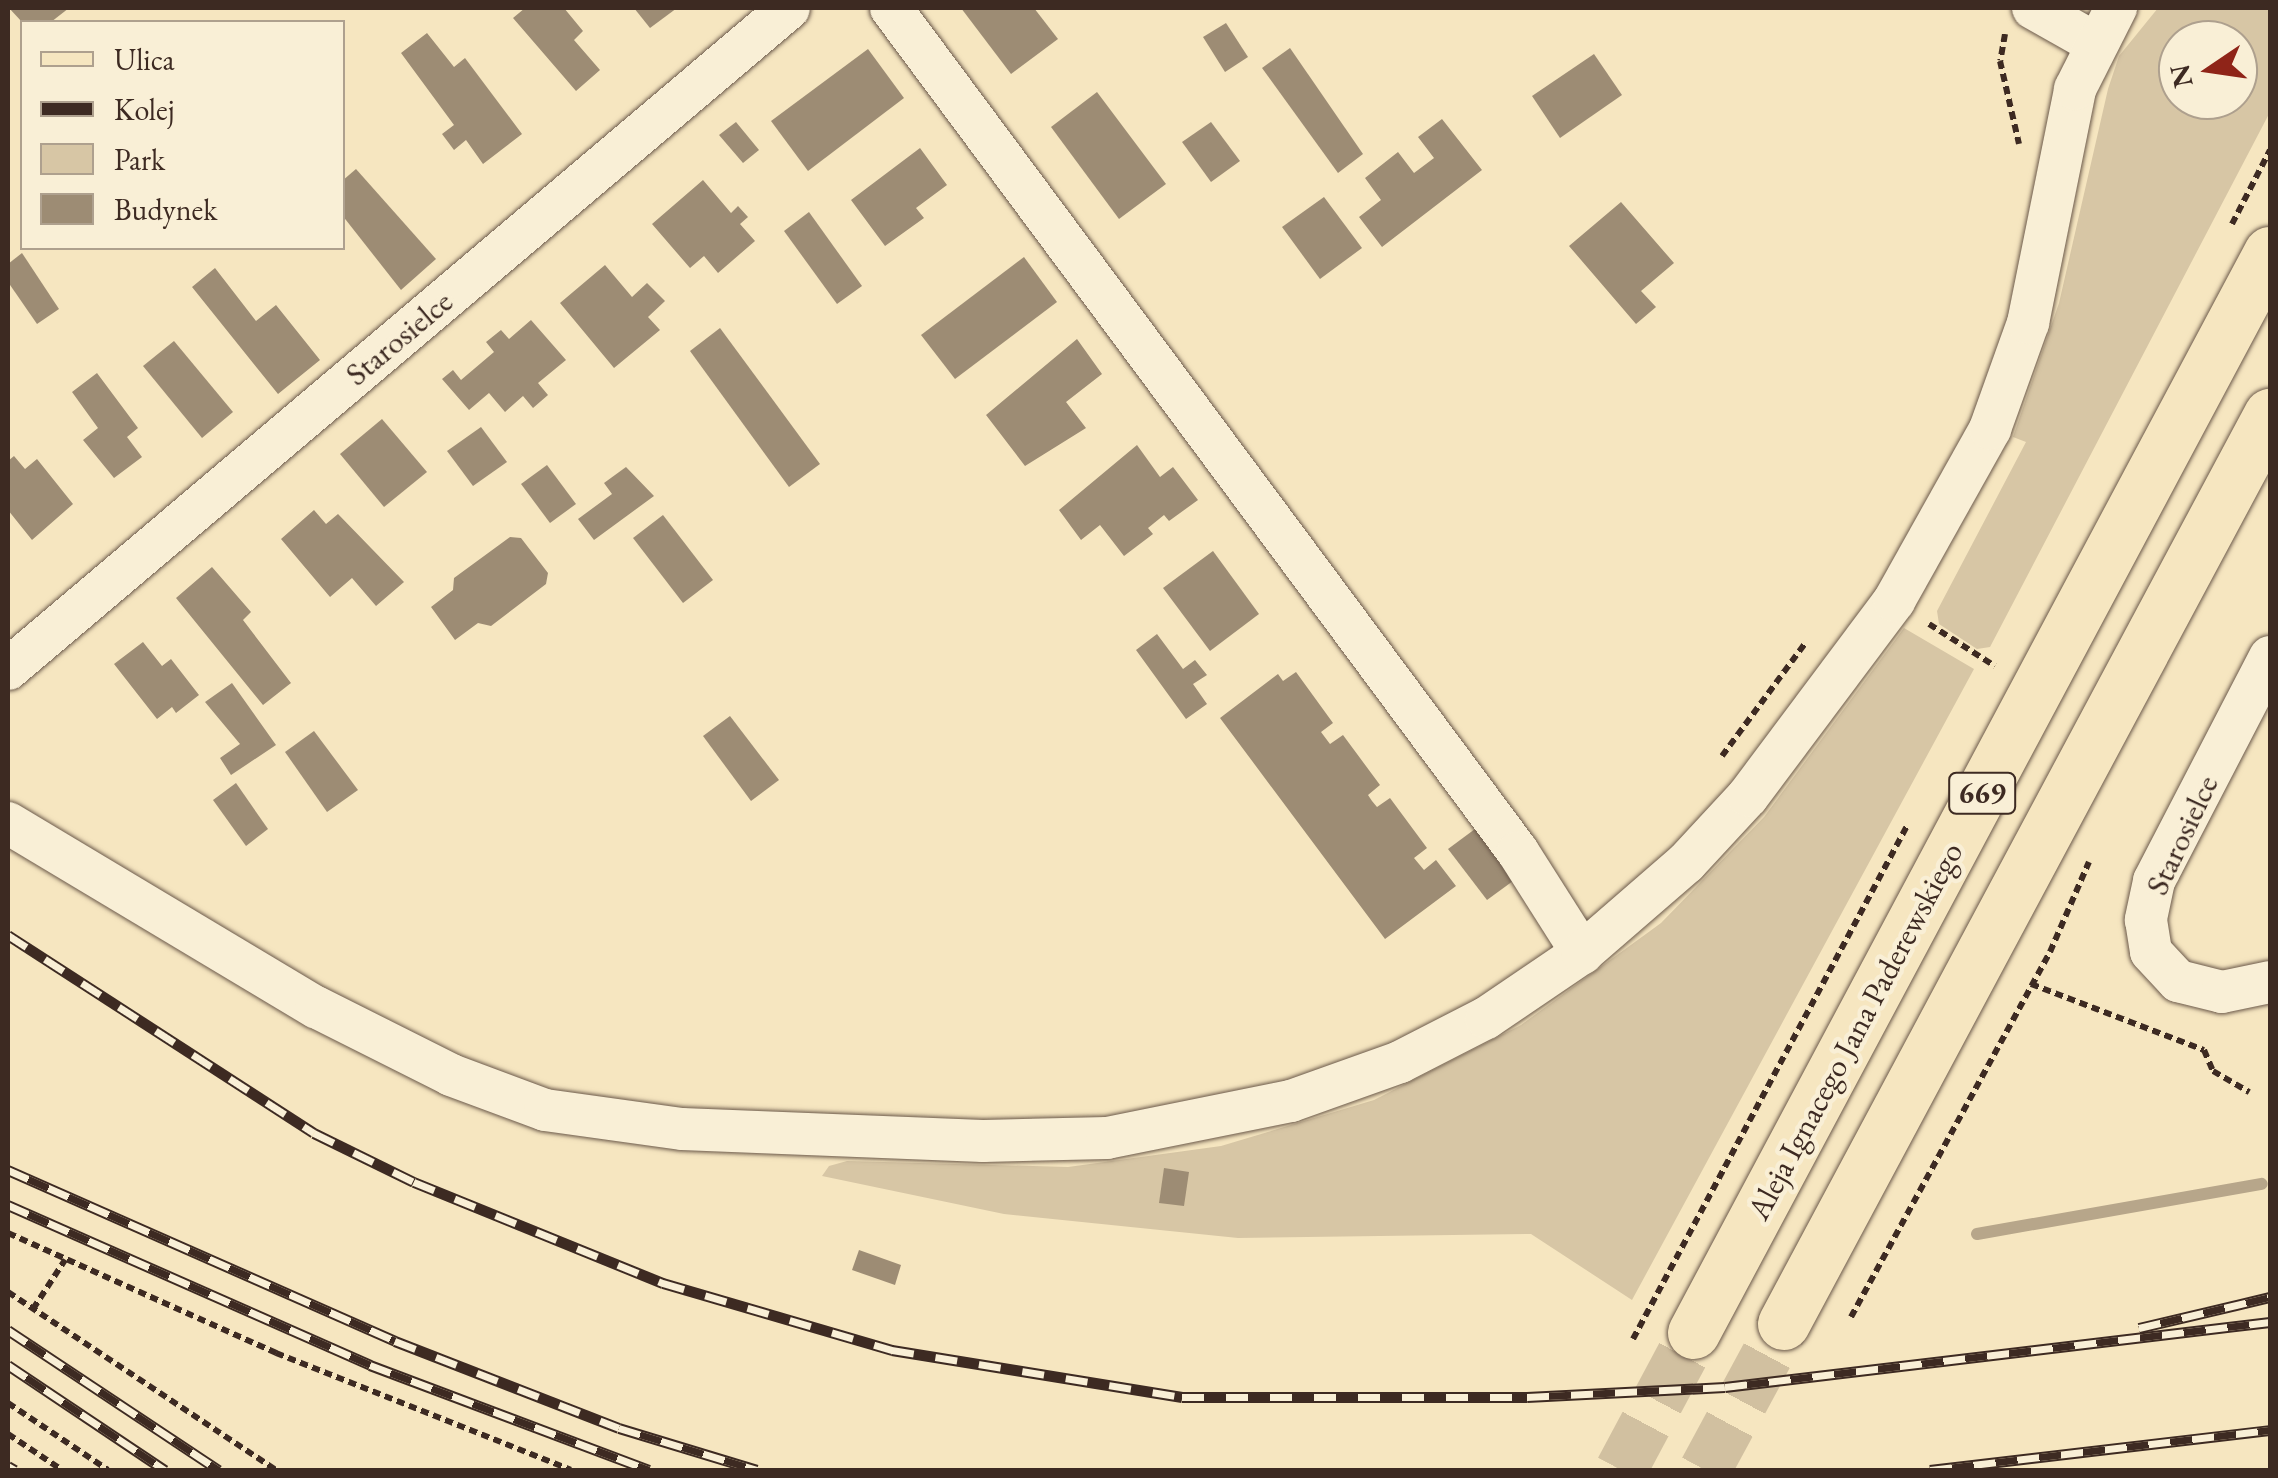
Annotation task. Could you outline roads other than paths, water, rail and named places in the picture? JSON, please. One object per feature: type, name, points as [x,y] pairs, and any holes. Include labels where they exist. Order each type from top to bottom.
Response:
[{"type":"main road","name":"Aleja Ignacego Jana Paderewskiego","points":[[1694,1333],[2270,254]]},
{"type":"main road","name":"669","points":[[1784,1324],[2270,416]]},
{"type":"street","name":"Starosielce","points":[[8,669],[790,8]]},
{"type":"street","points":[[891,8],[1518,852],[1582,953]]},
{"type":"street","points":[[8,823],[316,1007],[451,1075],[545,1110],[682,1128],[1001,1140],[1107,1138],[1292,1101],[1400,1062],[1486,1018],[1582,953],[1686,863],[1748,796],[1894,601],[1945,520],[1990,429],[2028,323],[2075,89],[2105,25],[2023,13]]},
{"type":"street","name":"Starosielce","points":[[2270,657],[2154,881],[2146,920],[2151,952],[2178,981],[2222,992],[2270,982]]},
{"type":"waterway","points":[[1977,1234],[2262,1184]]},
{"type":"tunnel","points":[[1705,1470],[1784,1324]]},
{"type":"tunnel","points":[[1621,1470],[1694,1333]]},
{"type":"railway","points":[[8,935],[314,1133],[414,1182],[663,1283],[892,1350],[1182,1397],[1527,1397],[1725,1387],[2270,1322]]},
{"type":"railway","points":[[8,1170],[395,1341],[619,1428],[757,1470]]},
{"type":"railway","points":[[8,1205],[370,1365],[649,1470]]},
{"type":"railway","points":[[2139,1328],[2270,1297]]},
{"type":"railway","points":[[8,1330],[219,1470]]},
{"type":"railway","points":[[8,1365],[165,1470]]},
{"type":"railway","points":[[1930,1470],[2270,1430]]},
{"type":"railway","points":[[8,1466],[15,1470]]}]
